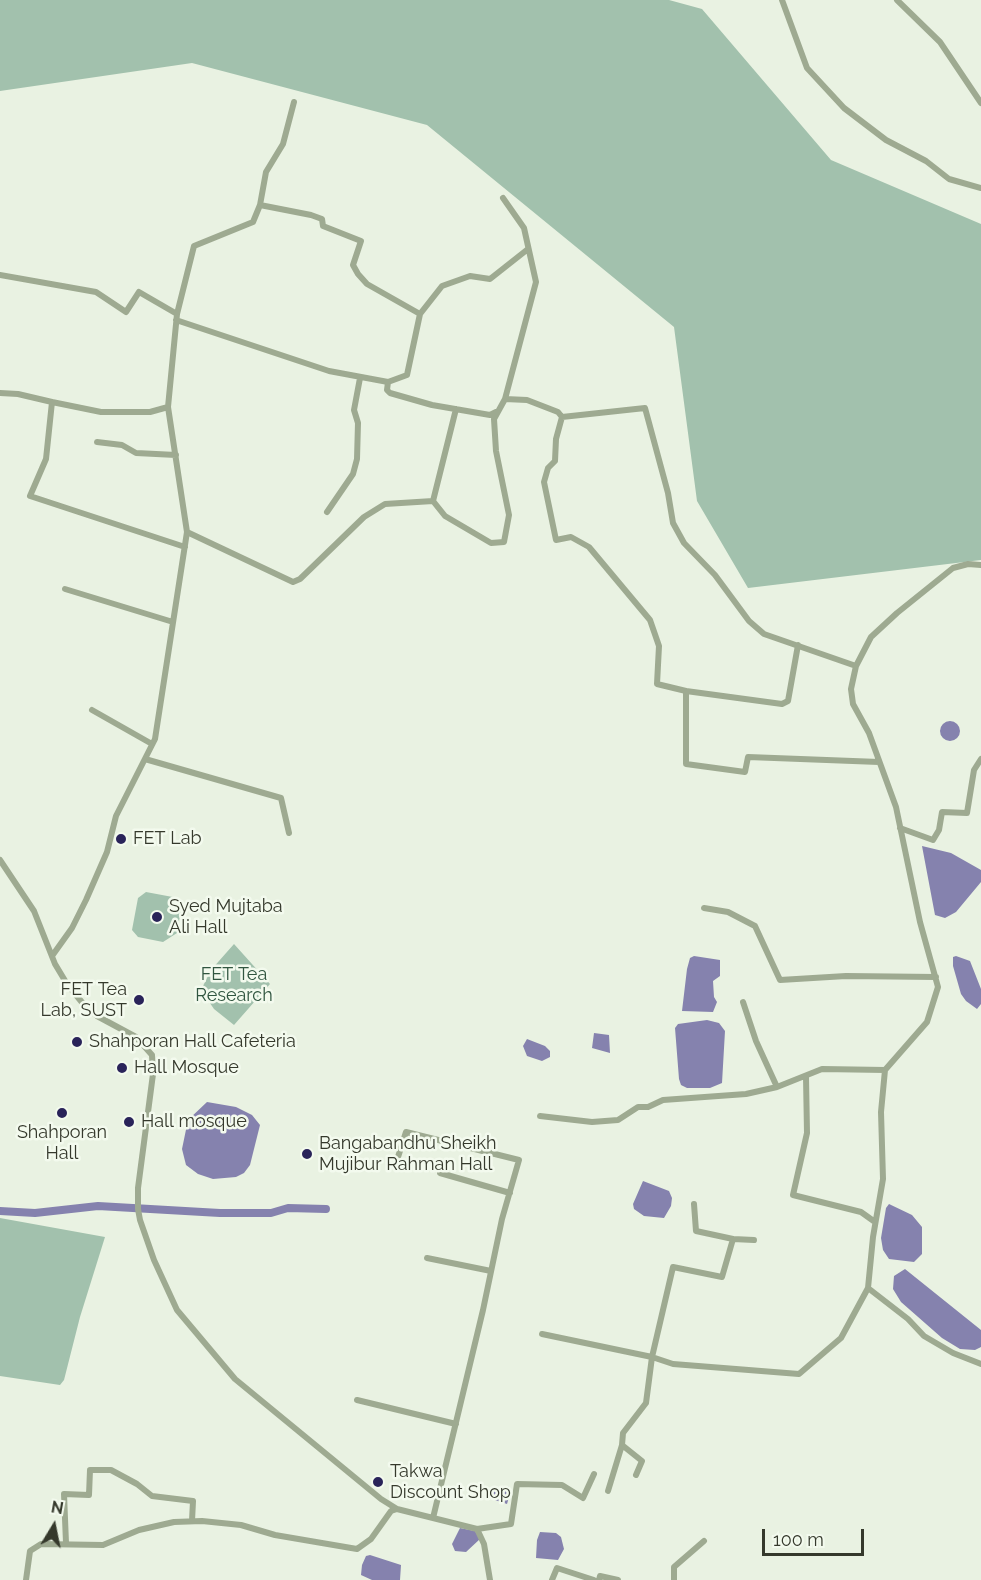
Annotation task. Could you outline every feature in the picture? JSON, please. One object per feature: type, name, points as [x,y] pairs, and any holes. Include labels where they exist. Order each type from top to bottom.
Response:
[{"type":"street","points":[[782,0],[807,68],[844,108],[886,140],[926,161],[949,179],[981,188]]},
{"type":"street","points":[[897,0],[940,42],[981,103]]},
{"type":"street","points":[[52,956],[72,928],[86,900],[107,852],[116,816],[152,744],[187,532],[168,407],[177,317],[194,246],[253,222],[260,205],[266,172],[283,144],[294,102]]},
{"type":"street","points":[[433,501],[446,516],[491,543],[504,542],[509,515],[493,424],[505,399],[536,282],[524,228],[503,198]]},
{"type":"street","points":[[260,205],[311,215],[322,219],[323,226],[361,241],[353,265],[358,274],[367,284],[420,314]]},
{"type":"street","points":[[0,275],[96,292],[126,312],[139,292],[177,317],[329,370],[388,382],[407,375],[420,314],[442,286],[470,276],[490,279],[528,249]]},
{"type":"street","points":[[327,512],[353,474],[357,459],[358,423],[354,410],[360,378]]},
{"type":"street","points":[[388,382],[387,390],[390,393],[490,415],[500,410]]},
{"type":"street","points":[[0,393],[18,394],[101,412],[150,412],[168,407]]},
{"type":"street","points":[[505,399],[527,400],[558,412],[562,417]]},
{"type":"street","points":[[52,402],[46,459],[30,496],[185,547]]},
{"type":"street","points":[[562,417],[645,408],[668,493],[673,523],[684,543],[715,575],[749,621],[764,634],[856,666]]},
{"type":"street","points":[[433,501],[456,409]]},
{"type":"street","points":[[562,417],[556,439],[555,461],[548,468],[544,482],[556,540],[571,537],[580,541],[614,575],[650,620],[658,646],[657,684],[782,704],[788,701],[798,645]]},
{"type":"street","points":[[97,442],[122,445],[136,453],[176,455]]},
{"type":"street","points":[[187,532],[293,582],[300,579],[376,508],[395,503],[433,501]]},
{"type":"street","points":[[542,1334],[652,1357],[673,1364],[800,1374],[841,1338],[868,1288],[884,1164],[881,1112],[885,1070],[927,1022],[938,987],[920,922],[896,807],[868,733],[853,704],[850,689],[856,666],[871,638],[929,585],[953,568],[968,564],[981,565]]},
{"type":"street","points":[[64,589],[173,622]]},
{"type":"street","points":[[686,690],[686,764],[745,772],[748,758],[879,762]]},
{"type":"street","points":[[92,710],[152,744]]},
{"type":"street","points":[[145,759],[281,798],[289,833]]},
{"type":"street","points":[[900,828],[933,840],[939,830],[942,812],[967,813],[974,770],[981,759]]},
{"type":"street","points":[[0,860],[34,911],[52,956],[67,984],[84,1006],[97,1016],[136,1037],[152,1055],[153,1074],[138,1188],[140,1220],[154,1260],[177,1310],[235,1379],[381,1499],[398,1509],[477,1529],[510,1524],[514,1487],[517,1484],[562,1485],[583,1498],[594,1474]]},
{"type":"street","points":[[704,908],[729,912],[755,926],[780,980],[846,976],[936,977]]},
{"type":"street","points":[[743,1002],[756,1041],[777,1087]]},
{"type":"street","points":[[540,1116],[592,1122],[618,1120],[638,1107],[663,1100],[746,1094],[777,1087],[822,1069],[885,1070]]},
{"type":"street","points":[[806,1077],[807,1133],[793,1195],[861,1212],[875,1222]]},
{"type":"street","points":[[398,1157],[406,1131],[519,1160],[433,1518]]},
{"type":"street","points":[[440,1173],[510,1193]]},
{"type":"street","points":[[694,1204],[696,1231],[733,1239],[754,1239]]},
{"type":"street","points":[[608,1491],[624,1431],[646,1403],[652,1357],[673,1268],[676,1266],[723,1277],[733,1239]]},
{"type":"street","points":[[427,1258],[491,1270]]},
{"type":"street","points":[[868,1288],[908,1319],[924,1336],[953,1353],[981,1364]]},
{"type":"street","points":[[357,1400],[456,1424]]},
{"type":"street","points":[[622,1445],[642,1461],[636,1475]]},
{"type":"street","points":[[66,1543],[64,1494],[89,1495],[90,1470],[111,1470],[137,1484],[152,1496],[193,1501],[192,1521]]},
{"type":"street","points":[[26,1580],[30,1551],[40,1544],[103,1545],[139,1530],[192,1521],[225,1522],[275,1535],[357,1549],[365,1546],[391,1511],[398,1509]]},
{"type":"street","points":[[477,1529],[484,1544],[490,1580]]},
{"type":"street","points":[[674,1580],[674,1567],[704,1541]]},
{"type":"street","points":[[552,1580],[557,1568],[594,1580]]},
{"type":"street","points":[[599,1580],[600,1576],[618,1580]]},
{"type":"green space","points":[[0,0],[669,0],[702,9],[831,160],[981,224],[981,560],[748,588],[697,501],[674,327],[427,125],[192,63],[0,91]]},
{"type":"green space","points":[[146,892],[178,898],[182,903],[177,933],[163,942],[138,937],[132,930],[138,898]]},
{"type":"green space","name":"FET Tea Research","points":[[234,944],[270,984],[234,1025],[214,1009],[201,990],[211,970]]},
{"type":"green space","points":[[0,1218],[105,1237],[80,1317],[64,1380],[60,1385],[0,1376]]},
{"type":"shaded area","points":[[946,721],[954,721],[960,727],[960,735],[954,741],[946,741],[940,735],[940,727]]},
{"type":"shaded area","points":[[922,846],[951,853],[981,870],[981,882],[956,912],[945,918],[935,915]]},
{"type":"shaded area","points":[[694,956],[720,960],[720,976],[713,981],[714,997],[717,1002],[713,1012],[682,1011],[687,969],[690,958]]},
{"type":"shaded area","points":[[953,957],[970,961],[981,989],[981,1004],[977,1009],[961,994],[953,966]]},
{"type":"shaded area","points":[[707,1020],[719,1023],[725,1031],[722,1083],[710,1088],[687,1088],[681,1085],[679,1079],[675,1028],[678,1024]]},
{"type":"shaded area","points":[[594,1033],[609,1035],[610,1053],[592,1048]]},
{"type":"shaded area","points":[[527,1039],[545,1046],[550,1051],[550,1057],[542,1061],[527,1056],[523,1046]]},
{"type":"shaded area","points":[[207,1102],[236,1107],[252,1115],[260,1125],[250,1165],[244,1173],[236,1177],[213,1179],[198,1174],[186,1165],[182,1149],[188,1120]]},
{"type":"shaded area","points":[[643,1181],[669,1191],[672,1198],[671,1206],[664,1218],[644,1216],[634,1209],[633,1204]]},
{"type":"shaded area","points":[[889,1204],[912,1215],[922,1227],[922,1254],[914,1262],[889,1259],[883,1250],[881,1238],[886,1208]]},
{"type":"shaded area","points":[[905,1269],[981,1330],[981,1347],[975,1350],[960,1349],[942,1338],[901,1302],[893,1289],[894,1276]]},
{"type":"shaded area","points":[[508,1486],[511,1490],[507,1504],[492,1499],[494,1491]]},
{"type":"shaded area","points":[[460,1528],[475,1531],[480,1539],[466,1552],[455,1551],[452,1544]]},
{"type":"shaded area","points":[[540,1532],[556,1533],[561,1537],[564,1549],[558,1560],[536,1558]]},
{"type":"shaded area","points":[[370,1555],[401,1565],[400,1580],[372,1580],[361,1575],[366,1556]]},
{"type":"waterway","points":[[0,1211],[35,1213],[98,1206],[220,1213],[271,1213],[288,1208],[326,1209]]},
{"type":"place","name":"FET Lab","points":[[121,839]]},
{"type":"place","name":"Syed Mujtaba Ali Hall","points":[[157,917]]},
{"type":"place","name":"FET Tea Lab, SUST","points":[[139,1000]]},
{"type":"place","name":"Shahporan Hall Cafeteria","points":[[77,1042]]},
{"type":"place","name":"Hall Mosque","points":[[122,1068]]},
{"type":"place","name":"Shahporan Hall","points":[[62,1113]]},
{"type":"place","name":"Hall mosque","points":[[129,1122]]},
{"type":"place","name":"Bangabandhu Sheikh Mujibur Rahman Hall","points":[[307,1154]]},
{"type":"place","name":"Takwa Discount Shop","points":[[378,1482]]}]
